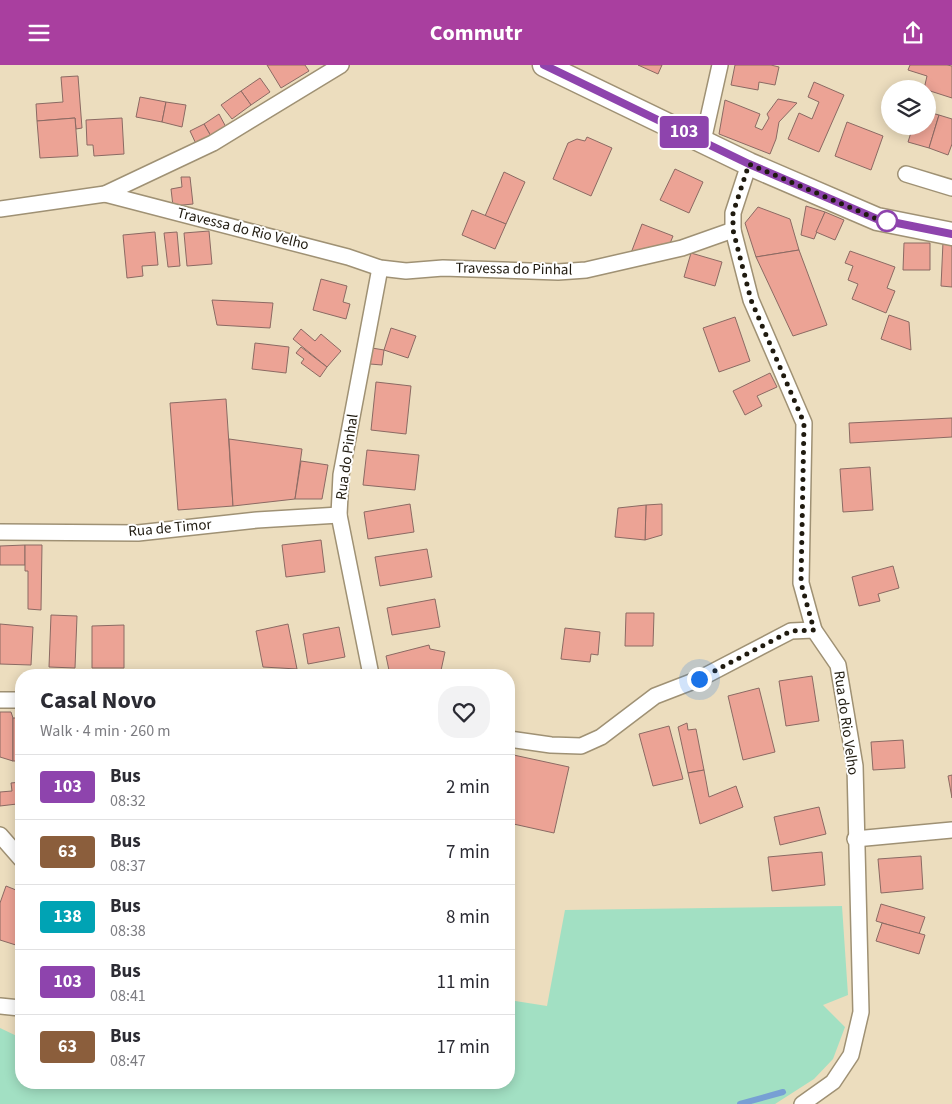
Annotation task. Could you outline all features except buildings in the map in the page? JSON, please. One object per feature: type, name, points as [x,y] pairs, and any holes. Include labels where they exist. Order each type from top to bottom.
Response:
[{"type":"main road","points":[[544,65],[749,164],[877,219],[952,234]]},
{"type":"street","points":[[0,209],[105,194],[213,143],[341,65]]},
{"type":"street","points":[[703,141],[720,65]]},
{"type":"street","name":"Rua do Rio Velho","points":[[749,164],[733,213],[733,230],[751,300],[804,423],[801,583],[814,630],[838,665],[855,767],[855,839],[861,1012],[851,1055],[833,1082],[802,1104]]},
{"type":"street","points":[[906,174],[952,188]]},
{"type":"street","name":"Travessa do Rio Velho","points":[[105,194],[348,257],[380,268]]},
{"type":"street","name":"Travessa do Pinhal","points":[[380,268],[406,271],[443,267],[558,272],[586,270],[682,248],[733,230]]},
{"type":"street","name":"Rua do Pinhal","points":[[370,669],[339,515],[341,475],[380,268]]},
{"type":"street","name":"Rua de Timor","points":[[0,532],[138,533],[257,520],[339,515]]},
{"type":"street","points":[[515,740],[551,745],[581,746],[601,737],[655,696],[699,679],[791,631],[814,630]]},
{"type":"street","points":[[0,700],[15,700]]},
{"type":"street","points":[[855,839],[952,830]]},
{"type":"street","points":[[0,835],[15,852]]},
{"type":"street","points":[[0,1007],[15,1008]]},
{"type":"green space","points":[[842,906],[848,995],[823,1005],[845,1027],[833,1059],[814,1079],[775,1104],[0,1104],[0,1028],[15,1035],[15,1089],[515,1089],[515,1001],[547,1006],[565,910]]},
{"type":"waterway","points":[[740,1104],[783,1092]]},
{"type":"bus line","name":"103","points":[[544,65],[749,164],[877,219],[952,234]]},
{"type":"route","points":[[699,679],[791,631],[814,630],[801,583],[804,423],[751,300],[733,230],[733,213],[749,164],[877,219],[896,223],[887,221]]}]
